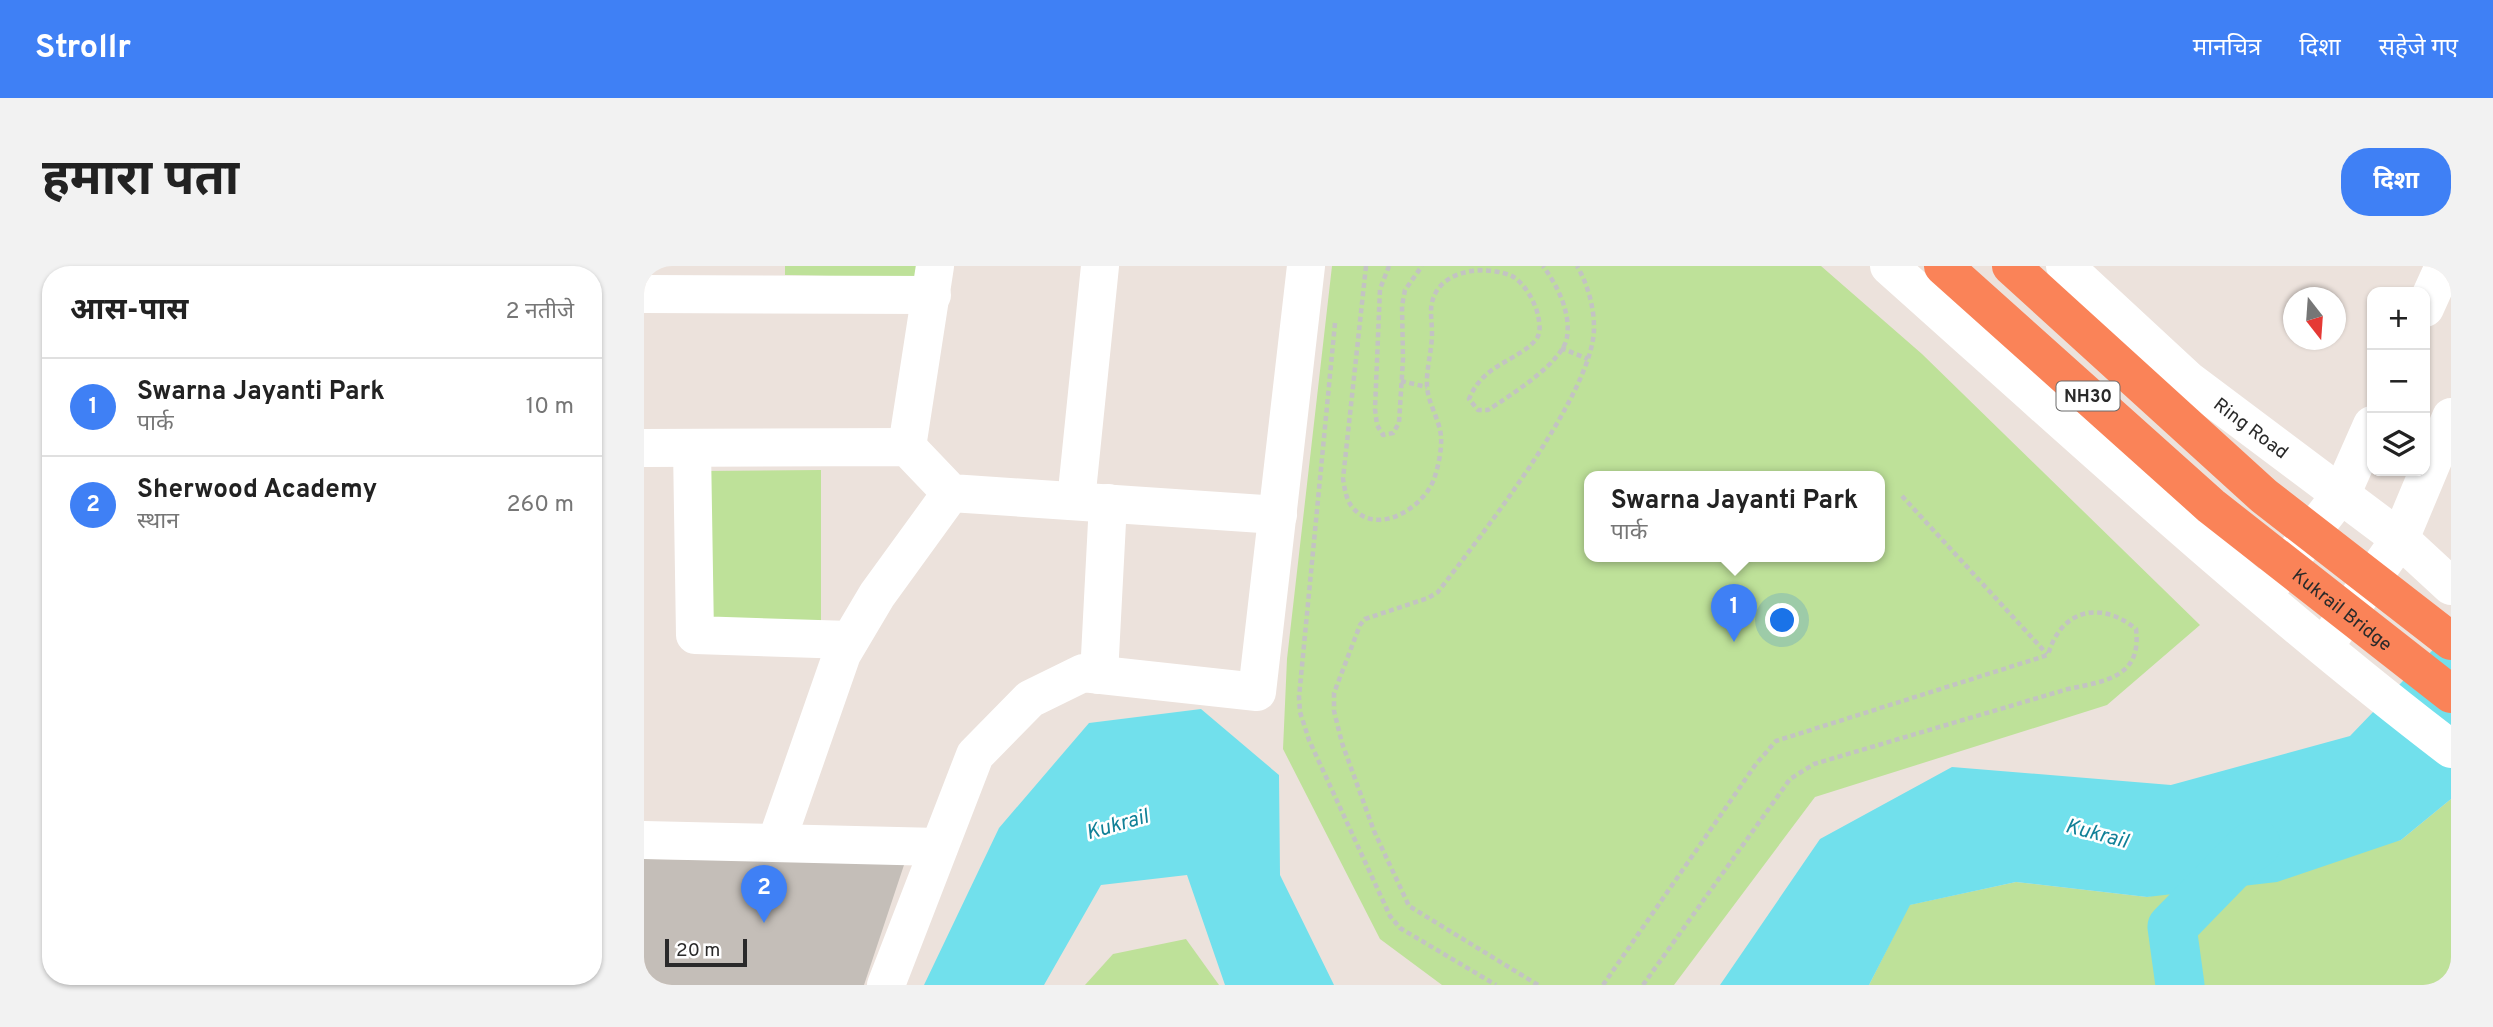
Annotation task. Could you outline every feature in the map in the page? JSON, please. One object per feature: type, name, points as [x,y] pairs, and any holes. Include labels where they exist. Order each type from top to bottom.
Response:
[{"type":"highway","name":"Kukrail Bridge","points":[[1943,266],[2211,506],[2451,694]]},
{"type":"highway","name":"Ring Road","points":[[2011,266],[2264,496],[2451,641]]},
{"type":"street","points":[[1099,675],[1092,502],[1100,266]]},
{"type":"street","points":[[886,985],[975,755],[1030,699],[1083,673],[1257,692],[1306,266]]},
{"type":"street","points":[[1889,266],[2323,648],[2451,750]]},
{"type":"street","name":"Ring Road","points":[[2066,266],[2188,380],[2342,493],[2400,539],[2447,583]]},
{"type":"street","points":[[2430,297],[2444,266]]},
{"type":"street","points":[[644,294],[768,280],[934,280],[906,447]]},
{"type":"street","points":[[2323,648],[2400,539],[2451,417]]},
{"type":"street","points":[[2263,596],[2342,493],[2367,436]]},
{"type":"street","points":[[644,448],[906,447],[951,493],[1278,515]]},
{"type":"street","points":[[692,448],[695,635],[850,640]]},
{"type":"street","points":[[776,843],[842,654],[877,595],[951,493]]},
{"type":"street","points":[[644,840],[939,847]]},
{"type":"path","points":[[1366,266],[1343,479],[1347,499],[1355,511],[1375,520],[1391,518],[1421,502],[1434,479],[1441,436],[1426,387],[1432,334],[1431,304],[1445,280],[1474,267],[1499,270],[1519,281],[1532,298],[1539,326],[1538,336],[1529,346],[1488,373],[1475,387],[1469,399],[1478,410],[1488,410],[1556,357],[1567,338],[1562,301],[1555,283],[1543,266]]},
{"type":"path","points":[[1389,266],[1380,289],[1375,409],[1377,425],[1383,435],[1393,433],[1399,423],[1405,290],[1422,266]]},
{"type":"path","points":[[1538,985],[1409,906],[1374,831],[1342,743],[1334,711],[1334,692],[1360,625],[1365,619],[1428,598],[1438,592],[1501,508],[1558,421],[1588,359],[1594,327],[1589,295],[1577,266]]},
{"type":"path","points":[[1336,320],[1299,697],[1300,712],[1309,740],[1390,916],[1400,928],[1496,985]]},
{"type":"path","points":[[1561,348],[1588,359]]},
{"type":"path","points":[[1401,381],[1426,387]]},
{"type":"path","points":[[1902,496],[2048,655]]},
{"type":"path","points":[[1603,985],[1756,764],[1776,741],[2048,655],[2058,632],[2077,615],[2099,611],[2121,616],[2136,629],[2138,647],[2132,661],[2124,671],[2102,682],[2068,689],[1814,764],[1790,779],[1643,985]]},
{"type":"green space","points":[[785,266],[917,266],[916,278],[785,275]]},
{"type":"green space","points":[[1332,266],[1821,266],[1922,354],[2200,625],[2107,705],[1815,797],[1674,985],[1442,985],[1380,939],[1283,749],[1287,659]]},
{"type":"green space","points":[[821,470],[821,626],[704,627],[704,471]]},
{"type":"green space","points":[[2451,799],[2451,985],[1869,985],[1909,905],[2016,882],[2147,897],[2401,840]]},
{"type":"green space","points":[[1186,939],[1219,985],[1085,985],[1113,954]]},
{"type":"water","name":"Kukrail","points":[[2451,631],[2451,799],[2401,840],[2277,882],[2147,897],[2016,882],[1910,905],[1869,985],[1720,985],[1820,839],[1952,767],[2171,785],[2350,736]]},
{"type":"water","name":"Kukrail","points":[[1201,709],[1279,775],[1280,875],[1334,985],[1225,985],[1187,875],[1101,885],[1044,985],[924,985],[999,828],[1089,723]]},
{"type":"building","points":[[644,859],[905,862],[864,985],[644,985]]},
{"type":"waterway","points":[[2180,985],[2172,927],[2256,844]]},
{"type":"place","name":"Swarna Jayanti Park","points":[[1734,642]]},
{"type":"place","name":"Sherwood Academy","points":[[764,923]]}]
